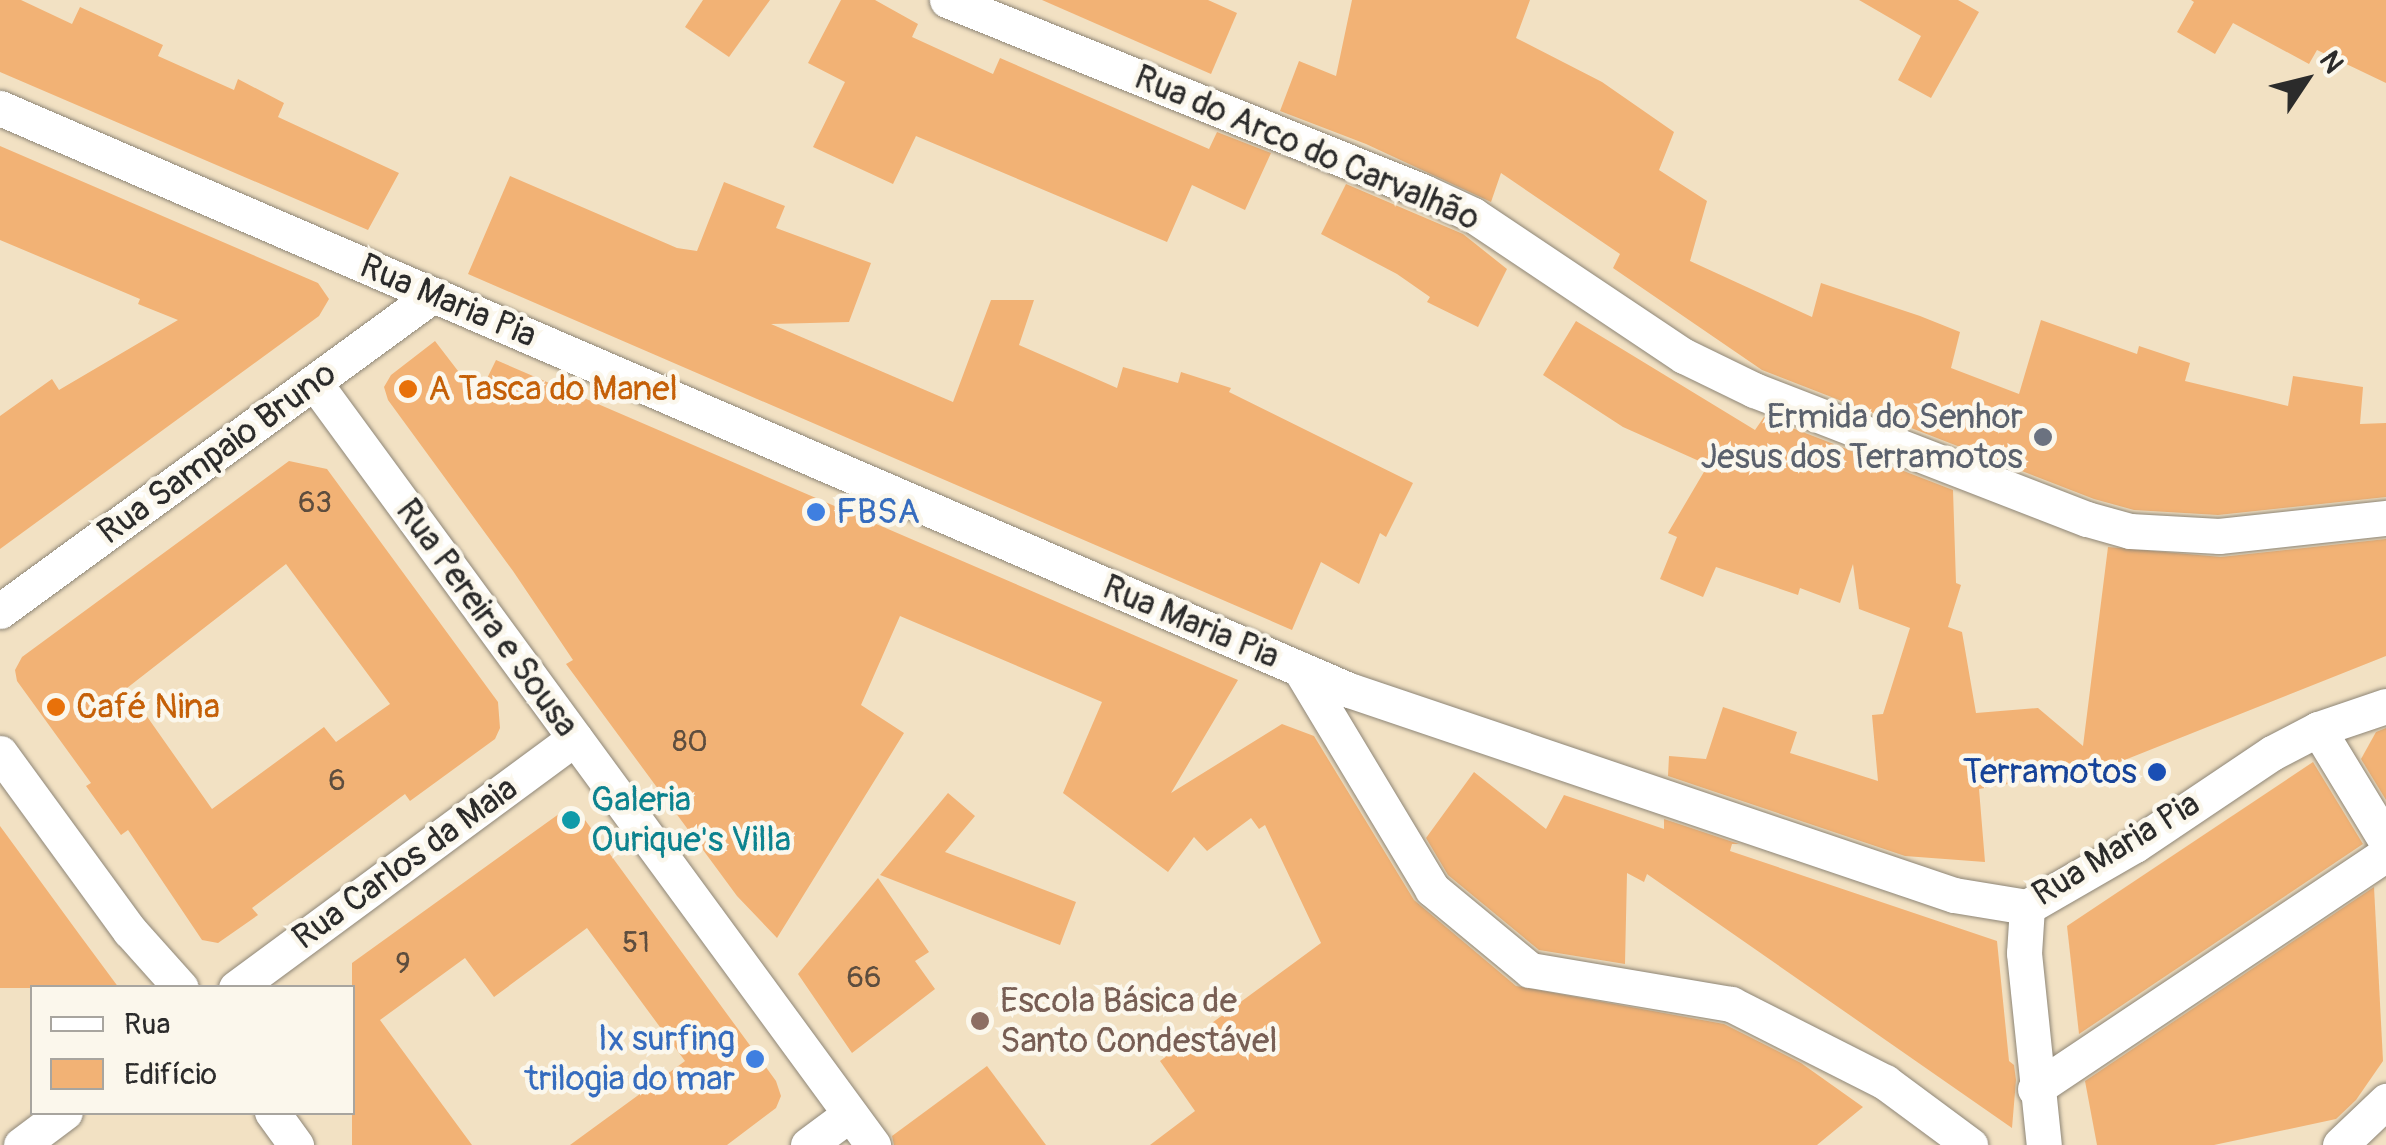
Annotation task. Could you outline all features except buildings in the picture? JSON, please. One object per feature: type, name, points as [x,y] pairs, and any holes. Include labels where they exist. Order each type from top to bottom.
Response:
[{"type":"street","name":"Rua do Arco do Carvalhão","points":[[947,0],[1424,192],[1473,215],[1702,365],[1754,390],[2087,519],[2130,531],[2219,536],[2386,518]]},
{"type":"street","name":"Rua Maria Pia","points":[[0,108],[1300,669],[1398,708],[1954,895],[2027,906],[2318,729],[2386,706]]},
{"type":"street","name":"Rua Sampaio Bruno","points":[[0,611],[433,295]]},
{"type":"street","name":"Rua Pereira e Sousa","points":[[314,382],[873,1145]]},
{"type":"street","points":[[1300,669],[1432,889],[1530,970],[1732,1004],[1885,1082],[1970,1145]]},
{"type":"street","points":[[2318,729],[2386,841]]},
{"type":"street","name":"Rua Carlos da Maia","points":[[240,985],[575,738]]},
{"type":"street","points":[[0,753],[130,932],[178,985]]},
{"type":"street","points":[[2035,1089],[2386,854]]},
{"type":"street","points":[[2027,906],[2024,953],[2035,1089],[2044,1145]]},
{"type":"street","points":[[2340,1145],[2386,1102]]},
{"type":"street","points":[[808,1145],[850,1114]]},
{"type":"street","points":[[21,1145],[61,1115]]},
{"type":"street","points":[[274,1115],[296,1145]]},
{"type":"place","name":"A Tasca do Manel","points":[[408,389]]},
{"type":"place","name":"Ermida do Senhor Jesus dos Terramotos","points":[[2043,437]]},
{"type":"place","name":"FBSA","points":[[816,512]]},
{"type":"place","name":"Café Nina","points":[[56,707]]},
{"type":"place","name":"Terramotos","points":[[2157,772]]},
{"type":"place","name":"Galeria Ourique's Villa","points":[[571,820]]},
{"type":"place","name":"Escola Básica de Santo Condestável","points":[[980,1021]]},
{"type":"place","name":"lx surfing trilogia do mar","points":[[755,1059]]}]
